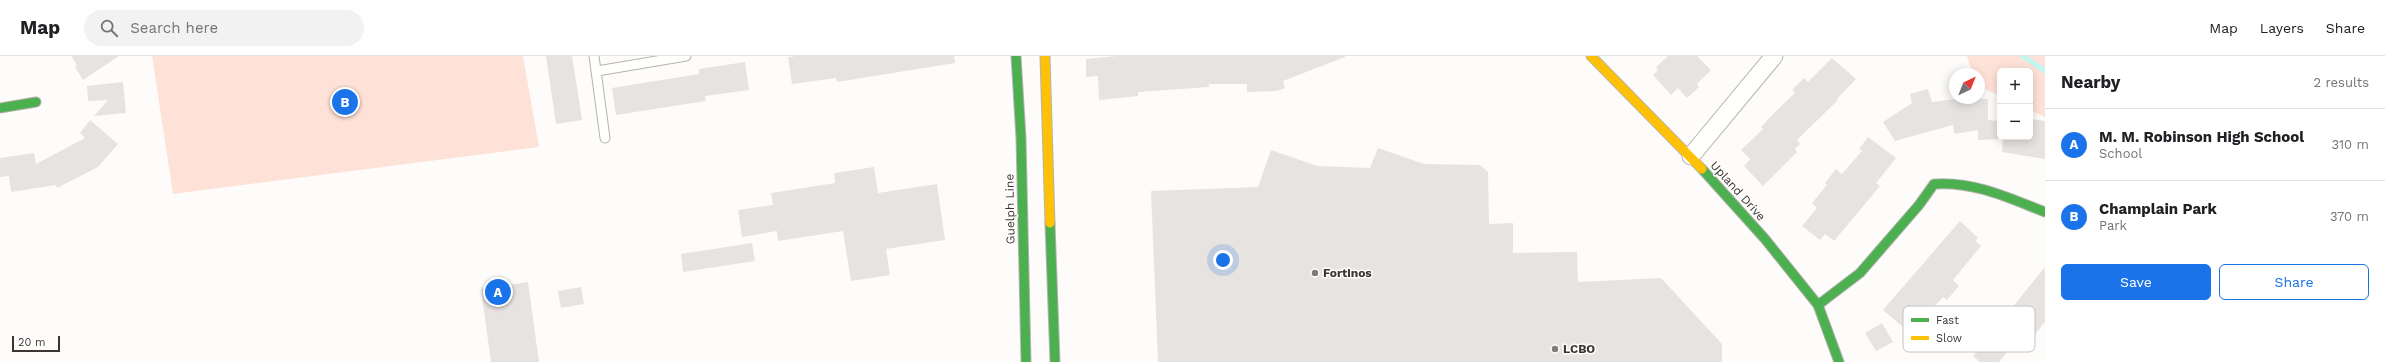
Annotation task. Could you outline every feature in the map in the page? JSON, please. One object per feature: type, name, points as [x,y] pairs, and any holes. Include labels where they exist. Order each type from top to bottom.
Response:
[{"type":"street","name":"Guelph Line","points":[[1016,56],[1021,92],[1026,362]]},
{"type":"street","points":[[1045,56],[1043,91],[1055,362]]},
{"type":"street","name":"Upland Drive","points":[[1590,56],[1690,156],[1765,239],[1818,305],[1839,362]]},
{"type":"street","points":[[1690,156],[1774,56]]},
{"type":"street","points":[[0,108],[36,102]]},
{"type":"street","points":[[1818,305],[1860,273],[1919,205],[1934,184],[1951,181],[1977,187],[2045,212]]},
{"type":"lane","points":[[594,56],[605,138]]},
{"type":"lane","points":[[597,71],[686,56]]},
{"type":"shaded area","points":[[152,56],[523,56],[539,147],[173,194]]},
{"type":"shaded area","points":[[1967,56],[2045,56],[2045,117],[2033,111],[2033,68],[1997,68],[1997,95],[1985,89],[1985,68],[1971,68]]},
{"type":"building","points":[[71,56],[119,56],[83,80],[75,67],[77,65]]},
{"type":"building","points":[[546,56],[572,56],[582,120],[556,124]]},
{"type":"building","points":[[954,56],[955,63],[837,82],[836,78],[792,84],[788,57]]},
{"type":"building","points":[[1117,56],[1345,57],[1283,81],[1285,88],[1277,91],[1247,92],[1247,84],[1209,84],[1209,87],[1138,92],[1138,96],[1099,100],[1098,76],[1086,77],[1086,59]]},
{"type":"building","points":[[1668,56],[1697,56],[1711,70],[1697,84],[1699,87],[1687,98],[1678,88],[1671,95],[1653,75],[1658,70],[1656,67]]},
{"type":"building","points":[[1832,58],[1856,79],[1837,99],[1838,100],[1797,140],[1800,144],[1795,149],[1797,152],[1763,186],[1744,166],[1750,159],[1741,150],[1763,129],[1761,127],[1795,93],[1792,90],[1804,78],[1808,82]]},
{"type":"building","points":[[745,62],[749,90],[705,96],[706,101],[616,115],[612,88],[699,74],[699,69]]},
{"type":"building","points":[[123,82],[126,113],[94,116],[108,100],[88,101],[87,86]]},
{"type":"building","points":[[1928,89],[1932,102],[1949,100],[1949,104],[1985,104],[1985,99],[1988,99],[1988,120],[1997,121],[1997,139],[1978,140],[1978,130],[1954,134],[1953,125],[1895,141],[1883,122],[1912,103],[1910,94]]},
{"type":"building","points":[[2033,119],[2045,121],[2045,159],[2002,152],[2003,140],[2033,140]]},
{"type":"building","points":[[90,120],[118,144],[98,167],[57,188],[56,185],[11,192],[9,176],[0,177],[0,158],[34,153],[36,164],[85,138],[80,133]]},
{"type":"building","points":[[1868,137],[1896,158],[1876,183],[1880,186],[1834,241],[1825,234],[1820,240],[1802,226],[1817,208],[1812,203],[1827,185],[1825,183],[1836,169],[1842,174],[1862,151],[1859,149]]},
{"type":"building","points":[[1378,148],[1424,164],[1480,165],[1488,172],[1489,224],[1513,223],[1513,253],[1577,252],[1578,282],[1661,278],[1722,344],[1722,362],[1158,362],[1151,191],[1258,187],[1271,150],[1317,166],[1370,168]]},
{"type":"building","points":[[874,167],[878,193],[937,184],[945,240],[886,249],[890,275],[851,281],[843,231],[778,241],[777,231],[742,237],[738,210],[773,205],[771,193],[835,183],[834,173]]},
{"type":"building","points":[[1960,221],[1978,238],[1975,241],[1981,246],[1953,280],[1959,286],[1947,300],[1943,297],[1934,306],[1903,306],[1903,327],[1883,310]]},
{"type":"building","points":[[752,243],[755,261],[683,272],[681,254]]},
{"type":"building","points":[[2045,267],[2045,322],[2035,334],[2035,306],[2013,306]]},
{"type":"building","points":[[528,282],[539,362],[491,362],[481,289]]},
{"type":"building","points":[[581,287],[584,304],[561,308],[558,291]]},
{"type":"building","points":[[1882,323],[1893,342],[1876,351],[1865,333]]},
{"type":"building","points":[[1976,352],[2007,352],[1999,362],[1980,362],[1973,356]]},
{"type":"waterway","points":[[2023,56],[2045,71]]},
{"type":"traffic: fast","points":[[1016,56],[1021,138],[1026,362]]},
{"type":"traffic: fast","points":[[0,108],[36,102]]},
{"type":"traffic: fast","points":[[1702,169],[1765,239],[1818,305],[1839,362]]},
{"type":"traffic: fast","points":[[1818,305],[1860,273],[1919,205],[1934,184],[1963,185],[1977,188],[2005,196],[2045,212]]},
{"type":"traffic: fast","points":[[1050,223],[1055,362]]},
{"type":"traffic: slow","points":[[1045,56],[1050,223]]},
{"type":"traffic: slow","points":[[1591,56],[1702,169]]},
{"type":"place","name":"Champlain Park","points":[[345,102]]},
{"type":"place","name":"Fortinos","points":[[1315,273]]},
{"type":"place","name":"M. M. Robinson High School","points":[[498,292]]},
{"type":"place","name":"LCBO","points":[[1555,349]]}]
